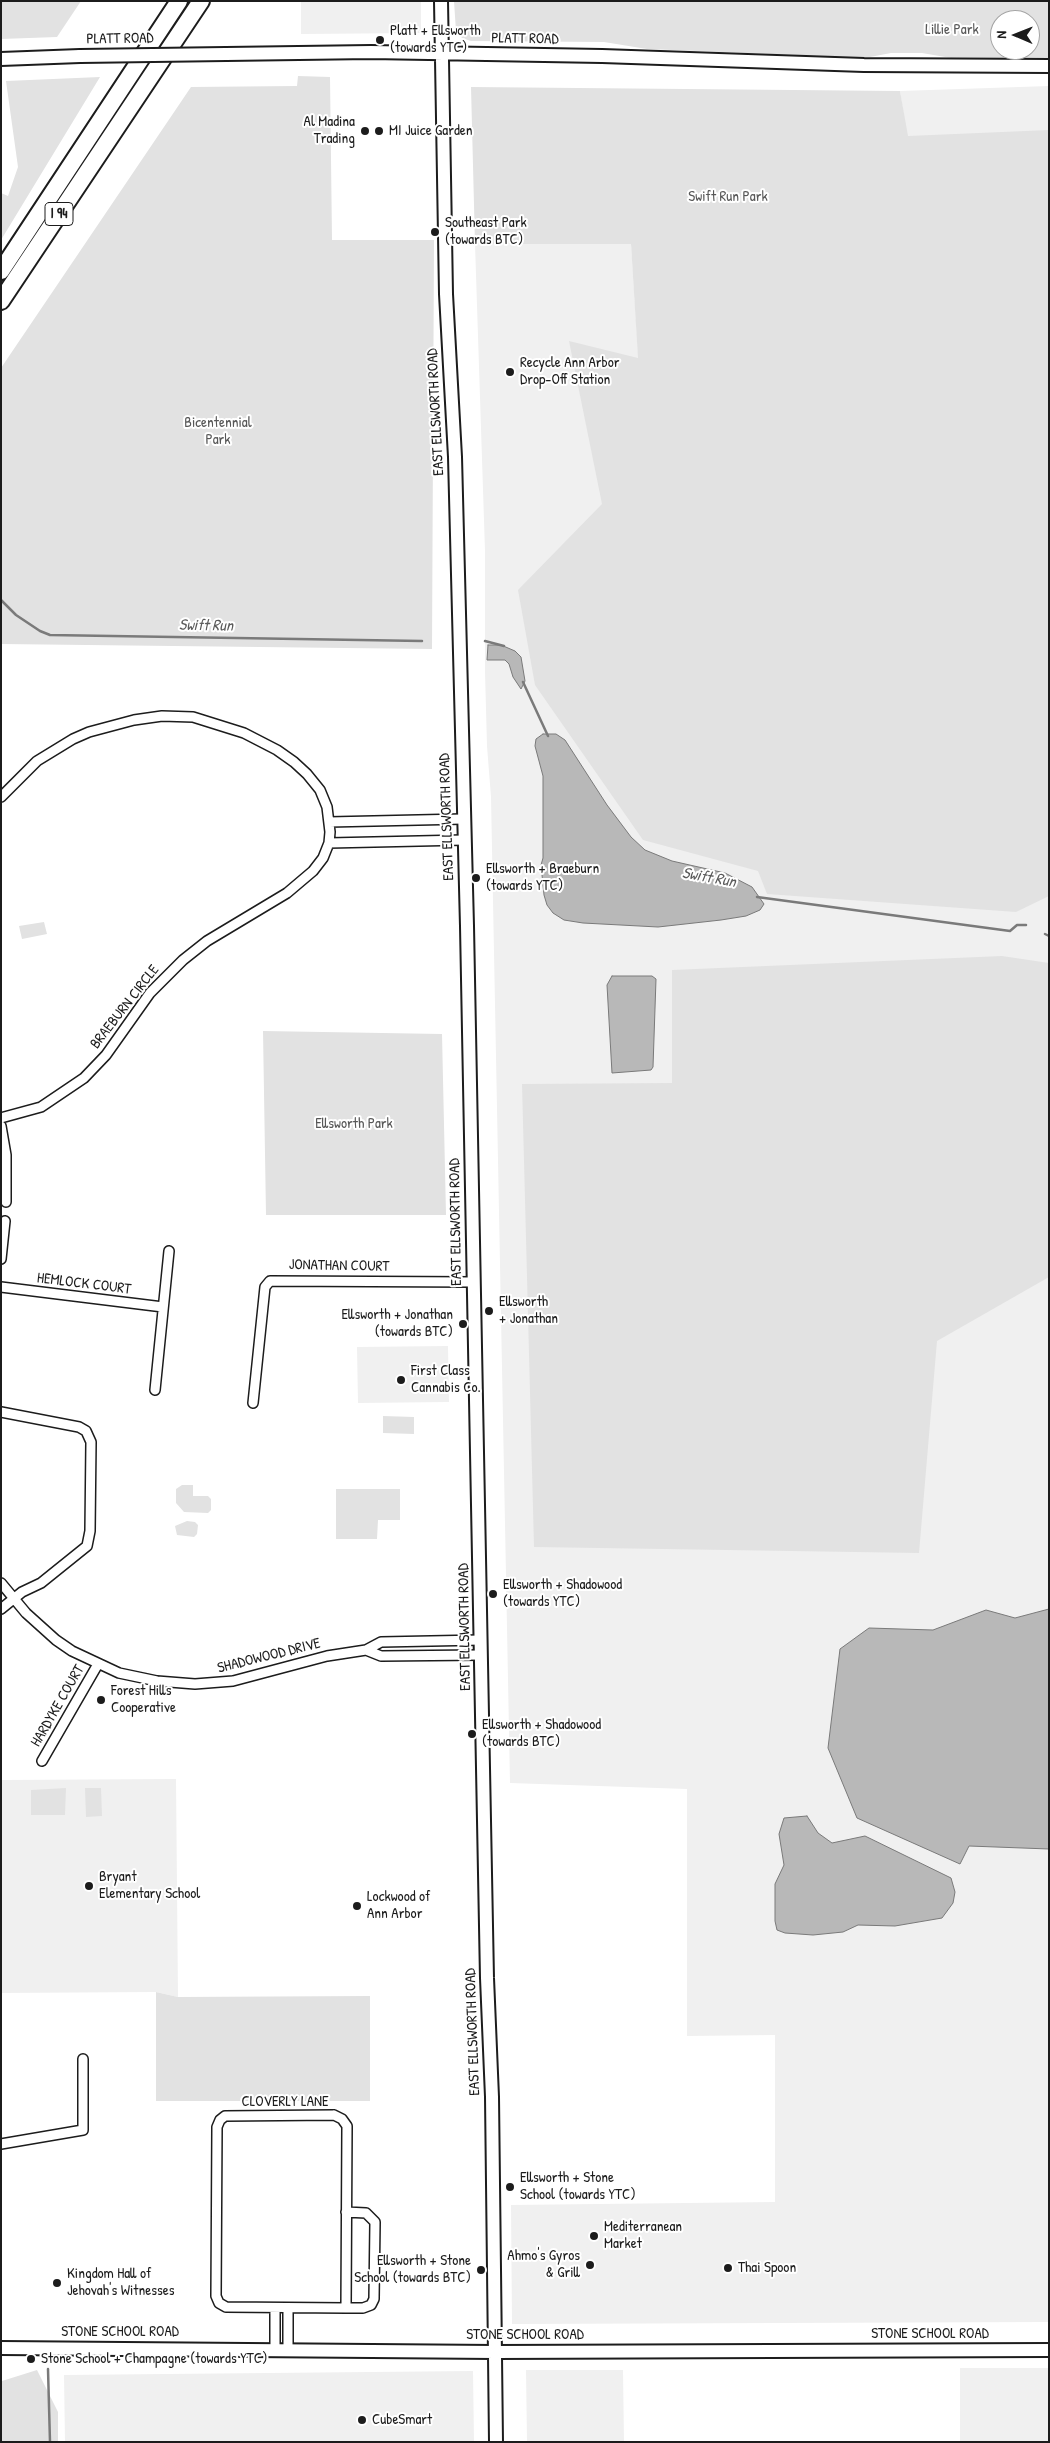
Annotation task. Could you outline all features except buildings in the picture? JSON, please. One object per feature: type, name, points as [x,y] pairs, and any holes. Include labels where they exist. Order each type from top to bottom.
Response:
[{"type":"highway","name":"I 94","points":[[1,271],[179,1]]},
{"type":"highway","name":"I 94","points":[[1,301],[201,1]]},
{"type":"main road","name":"EAST ELLSWORTH ROAD","points":[[441,1],[446,294],[455,456],[474,1282],[496,2352],[496,2442]]},
{"type":"main road","name":"PLATT ROAD","points":[[1,59],[80,56],[371,52],[602,56],[864,64],[1049,66]]},
{"type":"main road","name":"STONE SCHOOL ROAD","points":[[1,2348],[496,2352],[1049,2350]]},
{"type":"street","name":"BRAEBURN CIRCLE","points":[[1,797],[37,761],[81,736],[134,720],[162,716],[193,717],[244,733],[277,750],[294,762],[320,790],[330,822],[329,842],[318,864],[301,882],[207,941],[166,976],[137,1010],[106,1055],[84,1078],[41,1107],[1,1118]]},
{"type":"street","points":[[330,822],[463,819]]},
{"type":"street","points":[[329,842],[464,840]]},
{"type":"street","points":[[1,1126],[6,1155],[6,1202]]},
{"type":"street","points":[[1,1259],[5,1221]]},
{"type":"street","points":[[155,1390],[169,1251]]},
{"type":"street","name":"JONATHAN COURT","points":[[253,1403],[265,1287],[270,1281],[474,1282]]},
{"type":"street","name":"HEMLOCK COURT","points":[[1,1288],[164,1307]]},
{"type":"street","points":[[1,1412],[79,1427],[86,1431],[91,1442],[89,1543],[82,1552],[41,1583],[13,1598],[1,1609]]},
{"type":"street","name":"SHADOWOOD DRIVE","points":[[1,1583],[13,1598],[56,1640],[98,1664],[119,1673],[157,1681],[213,1684],[252,1677],[327,1656],[366,1650],[381,1642],[481,1640]]},
{"type":"street","name":"SHADOWOOD DRIVE","points":[[366,1650],[381,1656],[482,1655]]},
{"type":"street","name":"HARDYKE COURT","points":[[42,1761],[98,1664]]},
{"type":"street","points":[[1,2144],[83,2130],[83,2059]]},
{"type":"street","name":"CLOVERLY LANE","points":[[334,2115],[342,2119],[346,2126],[346,2308],[226,2308],[219,2303],[216,2296],[217,2127],[220,2120],[225,2116],[334,2115]]},
{"type":"street","points":[[346,2212],[366,2213],[375,2222],[374,2299],[371,2305],[363,2308],[346,2308]]},
{"type":"street","points":[[275,2308],[275,2349]]},
{"type":"street","points":[[288,2308],[288,2349]]},
{"type":"shaded area","points":[[301,1],[421,1],[421,33],[301,34]]},
{"type":"shaded area","points":[[1049,86],[1049,2322],[512,2324],[511,2205],[775,2202],[775,2035],[687,2036],[687,1789],[510,1783],[491,797],[487,746],[485,551],[475,244],[631,243],[640,384],[907,136],[900,91]]},
{"type":"shaded area","points":[[448,1346],[449,1402],[358,1403],[357,1347]]},
{"type":"shaded area","name":"Bryant Elementary School","points":[[176,1779],[178,1997],[156,1992],[1,1993],[1,1780]]},
{"type":"shaded area","points":[[960,2368],[1049,2368],[1049,2442],[960,2442]]},
{"type":"shaded area","points":[[526,2370],[623,2370],[624,2442],[527,2442]]},
{"type":"shaded area","points":[[473,2371],[474,2442],[65,2442],[64,2375]]},
{"type":"green space","points":[[1,1],[81,1],[57,37],[1,39]]},
{"type":"green space","name":"Lillie Park","points":[[454,1],[1049,1],[1049,60],[1040,60],[1040,10],[990,10],[990,59],[957,59],[922,53],[891,53],[870,57],[846,57],[647,49],[604,42],[471,41],[462,38],[456,31]]},
{"type":"green space","name":"Bicentennial Park","points":[[298,76],[330,77],[332,240],[434,240],[432,649],[1,644],[1,368],[191,87],[297,86]]},
{"type":"green space","points":[[100,77],[1,240],[1,193],[8,196],[18,167],[6,81]]},
{"type":"green space","name":"Swift Run Park","points":[[471,87],[900,91],[908,136],[1049,130],[1049,896],[1016,912],[767,894],[758,871],[643,840],[535,685],[518,590],[602,504],[569,341],[638,358],[631,244],[475,244]]},
{"type":"green space","points":[[44,922],[47,934],[22,939],[19,926]]},
{"type":"green space","points":[[1002,956],[1049,963],[1049,1277],[937,1341],[919,1553],[534,1547],[522,1084],[672,1083],[672,970]]},
{"type":"green space","name":"Ellsworth Park","points":[[263,1031],[442,1034],[446,1215],[266,1215]]},
{"type":"green space","points":[[383,1416],[414,1417],[414,1434],[383,1433]]},
{"type":"green space","points":[[182,1485],[193,1485],[193,1496],[208,1496],[211,1499],[211,1510],[208,1513],[184,1512],[176,1503],[176,1489]]},
{"type":"green space","points":[[336,1489],[400,1489],[400,1520],[378,1520],[377,1539],[336,1539]]},
{"type":"green space","points":[[187,1521],[195,1522],[198,1525],[197,1534],[194,1537],[177,1535],[175,1526]]},
{"type":"green space","points":[[66,1788],[65,1815],[31,1815],[31,1790]]},
{"type":"green space","points":[[85,1788],[101,1788],[102,1816],[86,1817]]},
{"type":"green space","points":[[156,1992],[178,1997],[370,1996],[370,2101],[156,2101]]},
{"type":"green space","points":[[37,2370],[58,2412],[58,2442],[1,2442],[2,2381]]},
{"type":"water","points":[[488,645],[501,645],[515,651],[521,657],[525,681],[521,689],[513,677],[509,664],[505,660],[487,660]]},
{"type":"water","points":[[543,734],[556,734],[565,740],[607,805],[631,837],[645,850],[672,861],[725,873],[752,887],[764,904],[760,910],[746,916],[658,927],[583,923],[564,920],[553,913],[547,905],[544,895],[541,865],[543,858],[543,776],[535,746],[536,739]]},
{"type":"water","points":[[612,976],[652,976],[656,979],[653,1067],[651,1070],[612,1073],[607,985]]},
{"type":"water","points":[[1049,1609],[1049,1849],[969,1846],[960,1864],[857,1818],[828,1748],[840,1649],[869,1628],[933,1630],[986,1610],[1015,1618]]},
{"type":"water","points":[[807,1816],[818,1833],[832,1843],[865,1836],[951,1878],[955,1892],[953,1903],[942,1918],[895,1926],[858,1925],[843,1932],[813,1935],[785,1933],[777,1930],[775,1921],[775,1884],[784,1865],[779,1834],[784,1818]]},
{"type":"waterway","name":"Swift Run","points":[[1,600],[16,615],[40,631],[50,635],[422,641]]},
{"type":"waterway","name":"Swift Run","points":[[485,641],[504,646]]},
{"type":"waterway","name":"Swift Run","points":[[523,682],[548,736]]},
{"type":"waterway","name":"Swift Run","points":[[757,897],[1010,931],[1017,925],[1026,925]]},
{"type":"waterway","name":"Swift Run","points":[[1045,934],[1049,936]]},
{"type":"waterway","points":[[48,2369],[50,2442]]},
{"type":"place","name":"Platt + Ellsworth (towards YTC)","points":[[380,40]]},
{"type":"place","name":"Al Madina Trading","points":[[365,131]]},
{"type":"place","name":"MI Juice Garden","points":[[379,131]]},
{"type":"place","name":"Southeast Park (towards BTC)","points":[[435,232]]},
{"type":"place","name":"Recycle Ann Arbor Drop-Off Station","points":[[510,372]]},
{"type":"place","name":"Ellsworth + Braeburn (towards YTC)","points":[[476,878]]},
{"type":"place","name":"Ellsworth + Jonathan","points":[[489,1311]]},
{"type":"place","name":"Ellsworth + Jonathan (towards BTC)","points":[[463,1324]]},
{"type":"place","name":"First Class Cannabis Co.","points":[[401,1380]]},
{"type":"place","name":"Ellsworth + Shadowood (towards YTC)","points":[[493,1594]]},
{"type":"place","name":"Forest Hills Cooperative","points":[[101,1700]]},
{"type":"place","name":"Ellsworth + Shadowood (towards BTC)","points":[[472,1734]]},
{"type":"place","name":"Bryant Elementary School","points":[[89,1886]]},
{"type":"place","name":"Lockwood of Ann Arbor","points":[[357,1906]]},
{"type":"place","name":"Ellsworth + Stone School (towards YTC)","points":[[510,2187]]},
{"type":"place","name":"Mediterranean Market","points":[[594,2236]]},
{"type":"place","name":"Ahmo's Gyros & Grill","points":[[590,2265]]},
{"type":"place","name":"Thai Spoon","points":[[728,2268]]},
{"type":"place","name":"Ellsworth + Stone School (towards BTC)","points":[[481,2270]]},
{"type":"place","name":"Kingdom Hall of Jehovah's Witnesses","points":[[57,2283]]},
{"type":"place","name":"Stone School + Champagne (towards YTC)","points":[[31,2359]]},
{"type":"place","name":"CubeSmart","points":[[362,2420]]}]
